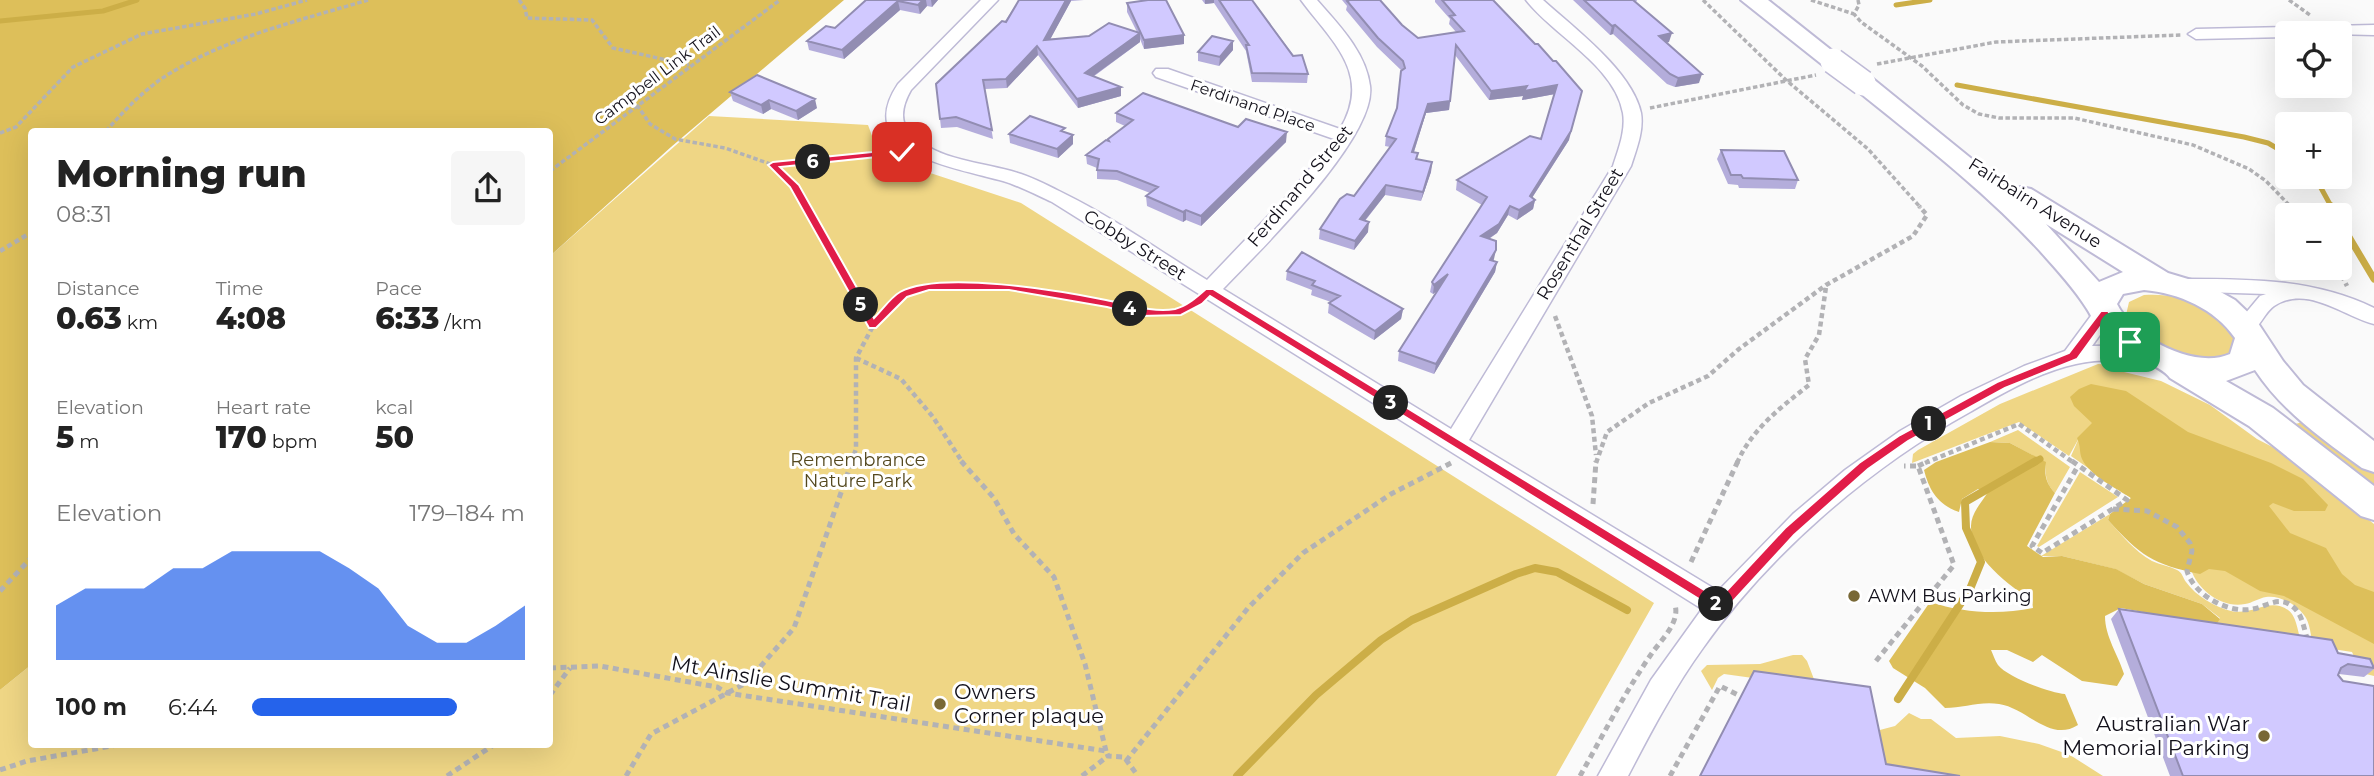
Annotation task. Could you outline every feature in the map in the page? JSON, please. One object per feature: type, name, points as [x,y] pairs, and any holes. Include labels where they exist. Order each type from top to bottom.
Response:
[{"type":"main road","name":"Fairbairn Avenue","points":[[1753,0],[1828,67],[1868,74],[1911,122],[1976,173],[2032,224],[2065,259],[2124,337],[2157,356]]},
{"type":"main road","name":"Fairbairn Avenue","points":[[1911,122],[1964,159],[2170,284],[2218,304],[2248,333]]},
{"type":"main road","points":[[2103,310],[2104,295],[2119,283],[2141,280],[2170,284]]},
{"type":"main road","points":[[2157,356],[2203,368],[2234,366],[2248,357],[2252,348],[2248,333]]},
{"type":"main road","points":[[2248,333],[2270,369],[2291,394],[2374,459]]},
{"type":"main road","points":[[2157,356],[2261,418],[2374,506]]},
{"type":"street","name":"Cobby Street","points":[[990,0],[904,88],[894,106],[894,125],[906,141],[927,154],[1014,179],[1059,198],[1209,291],[1454,452],[1590,526],[1676,590],[1720,606]]},
{"type":"street","name":"Ferdinand Street","points":[[1209,291],[1290,204],[1345,137],[1362,98],[1358,72],[1342,42],[1309,0]]},
{"type":"street","name":"Rosenthal Street","points":[[1454,452],[1622,166],[1632,133],[1632,111],[1624,90],[1534,0]]},
{"type":"street","points":[[2352,30],[2374,30]]},
{"type":"street","points":[[2196,34],[2275,32]]},
{"type":"street","points":[[2352,32],[2374,48]]},
{"type":"street","name":"Ferdinand Place","points":[[1162,73],[1345,137]]},
{"type":"street","points":[[2170,284],[2271,287],[2304,292],[2334,299],[2374,317]]},
{"type":"street","points":[[2248,333],[2260,307],[2273,297],[2304,292]]},
{"type":"street","points":[[2073,356],[2103,310]]},
{"type":"street","points":[[1613,776],[1648,710],[1694,639],[1720,606],[1789,531],[1864,466],[1889,448],[2001,385],[2073,356],[2157,356]]},
{"type":"path","points":[[0,132],[16,127],[73,67],[142,34],[256,14],[307,0]]},
{"type":"path","points":[[109,128],[142,94],[178,68],[244,37],[368,0]]},
{"type":"path","points":[[519,0],[525,8],[527,18],[592,20],[614,48],[690,66]]},
{"type":"path","name":"Campbell Link Trail","points":[[553,169],[780,0]]},
{"type":"path","points":[[1596,458],[1607,432],[1649,403],[1708,376],[1739,349],[1826,285],[1913,236],[1927,215],[1868,149],[1786,80],[1703,0]]},
{"type":"path","points":[[1811,0],[1854,15],[1879,37],[1910,58],[1957,100],[1978,114],[2004,118],[2062,117],[2090,120],[2180,141],[2220,154],[2263,177],[2289,203]]},
{"type":"path","points":[[1854,15],[1859,5],[1858,0]]},
{"type":"path","points":[[1868,74],[1910,58],[1996,42],[2196,34]]},
{"type":"path","points":[[1639,110],[1786,80],[1828,67]]},
{"type":"path","points":[[637,105],[650,124],[675,139],[725,148],[773,165],[794,185],[873,326]]},
{"type":"path","points":[[773,165],[902,152]]},
{"type":"path","points":[[0,251],[28,234]]},
{"type":"path","points":[[1580,776],[1638,673],[1673,623],[1677,612],[1676,590],[1707,532],[1745,445],[1769,416],[1809,385],[1805,359],[1819,335],[1826,285]]},
{"type":"path","points":[[626,776],[651,734],[746,683],[794,628],[856,449],[856,358],[873,326],[903,295],[929,287],[1009,287],[1107,303],[1141,312],[1177,312],[1198,302],[1209,291]]},
{"type":"path","points":[[1553,312],[1592,416],[1596,485],[1590,526]]},
{"type":"path","points":[[856,358],[901,379],[933,417],[960,460],[994,498],[1014,534],[1054,577],[1085,664],[1107,754],[1083,776]]},
{"type":"path","points":[[1896,466],[1918,466],[2019,424],[2127,499],[2042,553],[2032,546],[2078,466]]},
{"type":"path","points":[[1139,776],[1126,761],[1248,608],[1303,553],[1454,452]]},
{"type":"path","points":[[1876,662],[1954,565],[1918,466]]},
{"type":"path","points":[[2112,509],[2148,511],[2180,530],[2192,551],[2187,565],[2190,581],[2207,596],[2239,609],[2253,609],[2271,600],[2283,602],[2293,608],[2302,616],[2312,652]]},
{"type":"path","points":[[0,592],[28,561]]},
{"type":"path","name":"Mt Ainslie Summit Trail","points":[[553,668],[600,666],[717,687],[727,693],[1107,754],[1124,757],[1126,761]]},
{"type":"path","points":[[553,691],[571,667]]},
{"type":"path","points":[[1682,776],[1672,774],[1720,686],[1740,696]]},
{"type":"path","points":[[0,770],[27,761],[100,748]]},
{"type":"path","points":[[447,776],[490,748]]},
{"type":"green space","name":"Remembrance Nature Park","points":[[709,116],[868,125],[875,144],[894,161],[1021,203],[1654,603],[1556,776],[0,776],[0,690],[28,667],[28,748],[553,748],[553,253]]},
{"type":"green space","points":[[2144,295],[2173,296],[2206,310],[2236,337],[2232,354],[2219,358],[2188,357],[2143,337],[2126,315],[2129,302]]},
{"type":"green space","points":[[2098,364],[2120,365],[2124,372],[2161,381],[2210,405],[2257,439],[2290,456],[2374,524],[2374,676],[2362,673],[2352,652],[2313,646],[2306,618],[2297,607],[2287,601],[2266,597],[2248,603],[2228,604],[2205,591],[2191,569],[2131,498],[2071,456],[2079,438],[2069,456],[2019,422],[1912,463],[1913,454],[1918,450],[2000,404]]},
{"type":"green space","points":[[2310,420],[2374,469],[2374,493],[2288,426]]},
{"type":"green space","points":[[2018,430],[2070,467],[2055,493],[2048,482],[2045,462],[2010,443],[1990,442]]},
{"type":"green space","points":[[2080,472],[2118,497],[2037,546]]},
{"type":"green space","points":[[2110,514],[2108,520],[2134,548],[2152,561],[2179,571],[2195,592],[2212,604],[2239,612],[2274,605],[2288,610],[2295,621],[2302,645],[2216,625],[2220,618],[2202,604],[2144,584],[2115,569],[2062,556],[2041,556]]},
{"type":"green space","points":[[1802,655],[1807,661],[1817,687],[1724,674],[1718,678],[1712,690],[1701,671],[1707,665],[1760,664]]},
{"type":"green space","points":[[1909,713],[1921,719],[1931,719],[1956,738],[2000,736],[2039,744],[2070,755],[2103,776],[1873,776],[1876,731],[1895,726]]},
{"type":"shaded area","points":[[0,0],[844,0],[671,147],[553,253],[553,128],[28,128],[28,667],[0,690]]},
{"type":"shaded area","points":[[2091,384],[2126,391],[2188,432],[2271,463],[2303,479],[2328,505],[2325,511],[2294,511],[2273,503],[2269,506],[2290,533],[2326,548],[2342,574],[2355,585],[2374,592],[2374,644],[2284,596],[2260,591],[2225,571],[2209,569],[2200,574],[2170,566],[2148,557],[2130,542],[2108,520],[2110,514],[2131,498],[2097,476],[2081,456],[2077,438],[2092,423],[2074,406],[2070,397]]},
{"type":"shaded area","points":[[1990,442],[2010,443],[2046,462],[2046,479],[2055,493],[2027,546],[2043,557],[2062,556],[2116,569],[2144,584],[2202,604],[2220,619],[2216,625],[2168,622],[2143,612],[2121,608],[2105,616],[2109,638],[2124,674],[2117,686],[2082,681],[2042,655],[2033,662],[2007,650],[1991,650],[2003,670],[2040,688],[2065,694],[2078,725],[2068,729],[2048,727],[1999,704],[1945,708],[1925,688],[1893,668],[1889,661],[1930,602],[1982,612],[2033,608],[2032,600],[1992,569],[1972,537],[1973,517],[1988,492],[1978,489],[1962,499],[1959,512],[1935,496],[1924,470],[1936,462]]},
{"type":"building","points":[[866,0],[923,0],[918,5],[898,1],[842,50],[807,41],[826,26],[835,28]]},
{"type":"building","points":[[1019,0],[1066,0],[1044,40],[1089,36],[1109,23],[1140,33],[1085,73],[1121,87],[1077,99],[1037,46],[1006,79],[983,80],[992,130],[956,117],[940,119],[936,84],[1002,21],[1006,22]]},
{"type":"building","points":[[1166,0],[1184,35],[1144,40],[1127,3]]},
{"type":"building","points":[[1219,0],[1252,0],[1293,56],[1302,55],[1308,74],[1252,73],[1246,45],[1249,45]]},
{"type":"building","points":[[1380,0],[1402,25],[1418,38],[1464,31],[1450,16],[1455,15],[1442,0],[1493,0],[1535,44],[1556,61],[1582,91],[1571,131],[1530,196],[1535,200],[1519,210],[1510,206],[1499,224],[1481,236],[1496,241],[1496,250],[1490,260],[1497,262],[1436,364],[1399,351],[1448,274],[1434,285],[1432,282],[1487,197],[1457,180],[1530,136],[1541,139],[1557,85],[1524,91],[1527,86],[1491,91],[1456,45],[1450,101],[1428,104],[1412,152],[1418,153],[1416,159],[1432,162],[1423,192],[1386,185],[1360,219],[1369,222],[1355,241],[1320,229],[1340,199],[1347,194],[1354,196],[1396,139],[1386,136],[1397,108],[1401,71],[1405,68],[1403,61],[1378,38],[1347,1]]},
{"type":"building","points":[[1584,0],[1633,0],[1672,33],[1659,36],[1702,74],[1678,78],[1670,74]]},
{"type":"building","points":[[1212,36],[1233,41],[1220,57],[1198,52]]},
{"type":"building","points":[[757,75],[815,99],[796,111],[769,100],[761,105],[730,92]]},
{"type":"building","points":[[1143,93],[1238,127],[1246,119],[1287,132],[1201,216],[1186,210],[1183,212],[1146,196],[1158,187],[1117,171],[1097,170],[1099,159],[1086,155],[1106,140],[1109,141],[1108,139],[1133,120],[1116,113]]},
{"type":"building","points":[[1030,116],[1065,128],[1061,131],[1073,135],[1057,149],[1009,134]]},
{"type":"building","points":[[1721,150],[1784,151],[1798,180],[1731,175]]},
{"type":"building","points":[[1302,252],[1403,309],[1375,331],[1329,303],[1340,296],[1312,285],[1315,281],[1287,271]]},
{"type":"building","name":"Australian War Memorial Parking","points":[[2119,609],[2332,640],[2338,653],[2370,659],[2374,668],[2348,664],[2341,668],[2338,675],[2343,681],[2374,686],[2374,776],[2183,776]]},
{"type":"building","points":[[1754,671],[1870,687],[1886,764],[1960,776],[1700,776]]},
{"type":"waterway","points":[[0,21],[103,11],[137,0]]},
{"type":"waterway","points":[[1896,5],[1930,0]]},
{"type":"waterway","points":[[1957,85],[2244,137],[2275,147]]},
{"type":"waterway","points":[[2322,189],[2329,203]]},
{"type":"waterway","points":[[2352,242],[2374,279]]},
{"type":"waterway","points":[[2033,463],[2040,459]]},
{"type":"waterway","points":[[1898,699],[1970,589],[1981,562],[1966,528],[1965,502],[2036,461]]},
{"type":"waterway","points":[[1237,776],[1316,695],[1381,640],[1412,620],[1516,574],[1535,568],[1557,572],[1627,610]]},
{"type":"place","name":"AWM Bus Parking","points":[[1854,596]]},
{"type":"place","name":"Owners Corner plaque","points":[[940,704]]},
{"type":"place","name":"Australian War Memorial Parking","points":[[2264,736]]},
{"type":"route","points":[[902,152],[773,165],[794,185],[873,326],[903,295],[929,287],[1009,287],[1107,303],[1141,312],[1177,312],[1198,302],[1209,291],[1720,606],[1789,531],[1864,466],[1904,438],[2001,385],[2073,356],[2104,314],[2113,327],[2130,342]]}]
